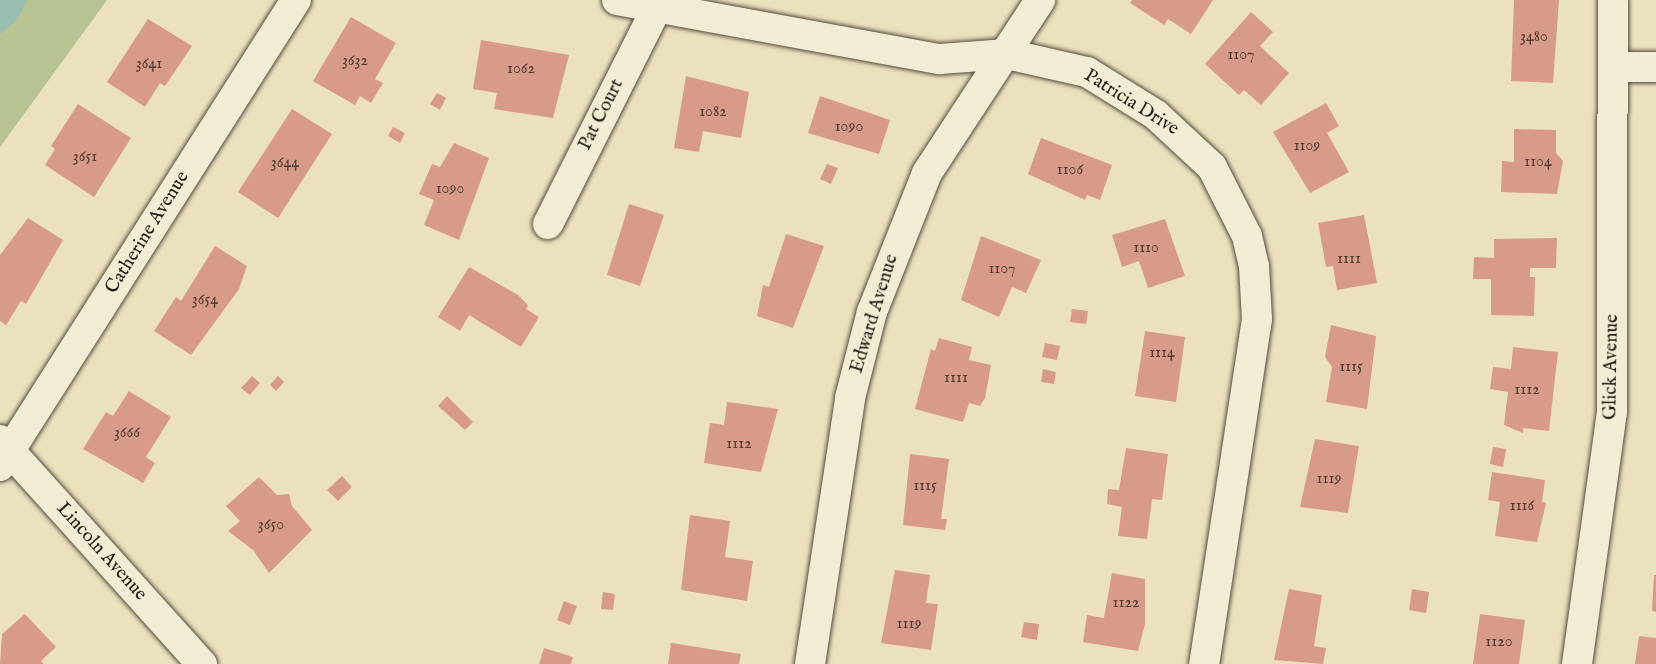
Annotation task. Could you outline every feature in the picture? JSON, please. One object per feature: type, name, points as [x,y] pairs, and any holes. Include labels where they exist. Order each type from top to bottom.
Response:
[{"type":"street","name":"Catherine Avenue","points":[[3,452],[296,0]]},
{"type":"street","name":"Patricia Drive","points":[[617,0],[940,59],[1007,54],[1087,72],[1156,115],[1212,167],[1247,236],[1254,265],[1257,319],[1204,664]]},
{"type":"street","name":"Edward Avenue","points":[[810,664],[850,398],[872,312],[927,173],[1040,0]]},
{"type":"street","points":[[1613,0],[1616,67],[1656,67]]},
{"type":"street","name":"Pat Court","points":[[548,223],[657,7]]},
{"type":"street","name":"Glick Avenue","points":[[1577,664],[1612,413],[1616,67]]},
{"type":"street","name":"Lincoln Avenue","points":[[3,452],[202,664]]},
{"type":"green space","points":[[0,0],[107,0],[0,147]]},
{"type":"water","points":[[0,0],[27,0],[16,21],[0,34]]},
{"type":"building","points":[[1132,0],[1213,0],[1191,34],[1168,19],[1164,25],[1130,3]]},
{"type":"building","points":[[1514,0],[1559,0],[1553,83],[1511,81]]},
{"type":"building","points":[[1251,12],[1273,32],[1260,46],[1289,73],[1261,105],[1244,90],[1239,95],[1205,64]]},
{"type":"building","points":[[351,17],[396,43],[375,79],[383,83],[371,103],[360,96],[355,105],[313,81]]},
{"type":"building","points":[[148,19],[192,46],[165,86],[160,83],[145,107],[107,82]]},
{"type":"building","points":[[481,40],[569,55],[553,118],[494,109],[497,93],[473,89]]},
{"type":"building","points":[[686,76],[749,92],[741,138],[703,131],[699,152],[674,148]]},
{"type":"building","points":[[437,93],[446,98],[440,110],[430,104]]},
{"type":"building","points":[[820,96],[890,120],[879,154],[808,133]]},
{"type":"building","points":[[1326,103],[1339,126],[1327,133],[1349,172],[1310,193],[1273,132]]},
{"type":"building","points":[[78,104],[131,138],[94,197],[45,165],[55,149],[51,146]]},
{"type":"building","points":[[292,109],[332,134],[278,218],[238,192]]},
{"type":"building","points":[[393,127],[405,133],[400,143],[388,136]]},
{"type":"building","points":[[1514,129],[1556,130],[1556,153],[1563,161],[1557,194],[1501,192],[1502,161],[1514,162]]},
{"type":"building","points":[[1041,138],[1112,165],[1100,200],[1087,195],[1085,200],[1028,174]]},
{"type":"building","points":[[454,143],[489,158],[459,240],[424,225],[434,200],[419,194],[432,164],[440,167]]},
{"type":"building","points":[[827,164],[838,168],[831,184],[820,179]]},
{"type":"building","points":[[629,204],[664,215],[640,286],[607,275]]},
{"type":"building","points":[[1364,215],[1377,283],[1337,290],[1333,266],[1326,267],[1318,223]]},
{"type":"building","points":[[28,218],[63,240],[26,304],[21,301],[6,325],[0,321],[0,255]]},
{"type":"building","points":[[1165,219],[1185,276],[1148,288],[1139,261],[1122,267],[1112,235]]},
{"type":"building","points":[[786,234],[824,246],[793,328],[757,316],[763,285],[769,287]]},
{"type":"building","points":[[981,236],[1041,260],[1026,293],[1012,287],[999,317],[961,300]]},
{"type":"building","points":[[1557,238],[1556,268],[1530,268],[1530,277],[1535,277],[1534,316],[1491,315],[1491,279],[1473,279],[1474,257],[1494,258],[1494,239]]},
{"type":"building","points":[[215,246],[247,266],[239,289],[191,355],[154,331],[176,297],[181,301]]},
{"type":"building","points":[[469,267],[518,295],[528,305],[526,309],[539,317],[521,347],[469,315],[460,331],[438,317]]},
{"type":"building","points":[[1072,309],[1088,311],[1086,324],[1070,322]]},
{"type":"building","points":[[1331,325],[1376,336],[1367,409],[1326,402],[1332,367],[1325,357]]},
{"type":"building","points":[[1145,331],[1185,337],[1176,402],[1135,396]]},
{"type":"building","points":[[939,338],[972,347],[969,360],[991,365],[985,398],[980,406],[969,403],[963,422],[915,409],[931,349],[935,351]]},
{"type":"building","points":[[1045,343],[1060,346],[1057,360],[1042,357]]},
{"type":"building","points":[[1513,347],[1558,352],[1549,431],[1523,428],[1523,433],[1504,425],[1508,392],[1490,389],[1493,367],[1511,369]]},
{"type":"building","points":[[1043,369],[1056,372],[1054,384],[1041,382]]},
{"type":"building","points":[[252,376],[260,383],[250,395],[241,388]]},
{"type":"building","points":[[278,376],[284,382],[276,391],[270,385]]},
{"type":"building","points":[[129,391],[171,417],[146,457],[155,463],[143,483],[83,449],[106,412],[113,416]]},
{"type":"building","points":[[447,396],[473,422],[465,430],[438,406]]},
{"type":"building","points":[[727,402],[778,409],[761,472],[704,463],[710,423],[724,425]]},
{"type":"building","points":[[1315,439],[1359,446],[1348,513],[1300,507]]},
{"type":"building","points":[[1493,447],[1506,449],[1503,467],[1490,464]]},
{"type":"building","points":[[1126,448],[1168,454],[1162,500],[1152,499],[1147,539],[1118,536],[1122,507],[1107,504],[1108,489],[1119,490]]},
{"type":"building","points":[[910,454],[949,459],[941,519],[947,519],[945,530],[903,525]]},
{"type":"building","points":[[1492,472],[1545,480],[1542,502],[1546,503],[1537,542],[1495,536],[1500,502],[1488,500]]},
{"type":"building","points":[[342,476],[352,487],[338,501],[327,490]]},
{"type":"building","points":[[259,477],[277,495],[289,494],[292,506],[312,530],[269,573],[253,550],[228,531],[240,521],[226,506]]},
{"type":"building","points":[[690,515],[730,521],[725,557],[753,561],[747,601],[681,590]]},
{"type":"building","points":[[895,570],[930,575],[926,603],[938,604],[931,650],[881,643]]},
{"type":"building","points":[[1112,573],[1145,579],[1145,624],[1138,651],[1083,642],[1087,615],[1104,618]]},
{"type":"building","points":[[1656,575],[1656,612],[1652,611]]},
{"type":"building","points":[[1289,589],[1322,595],[1314,646],[1326,648],[1323,664],[1274,660]]},
{"type":"building","points":[[1412,589],[1429,592],[1426,613],[1409,610]]},
{"type":"building","points":[[603,592],[615,594],[613,610],[601,609]]},
{"type":"building","points":[[564,601],[577,606],[570,625],[557,620]]},
{"type":"building","points":[[25,614],[56,647],[41,661],[44,664],[0,664],[2,634]]},
{"type":"building","points":[[1480,614],[1525,620],[1519,664],[1473,664]]},
{"type":"building","points":[[1024,622],[1039,624],[1037,640],[1021,637]]},
{"type":"building","points":[[1639,636],[1656,638],[1656,664],[1635,664]]},
{"type":"building","points":[[671,643],[741,654],[739,664],[668,664]]},
{"type":"building","points":[[544,648],[573,657],[571,664],[539,664]]}]
